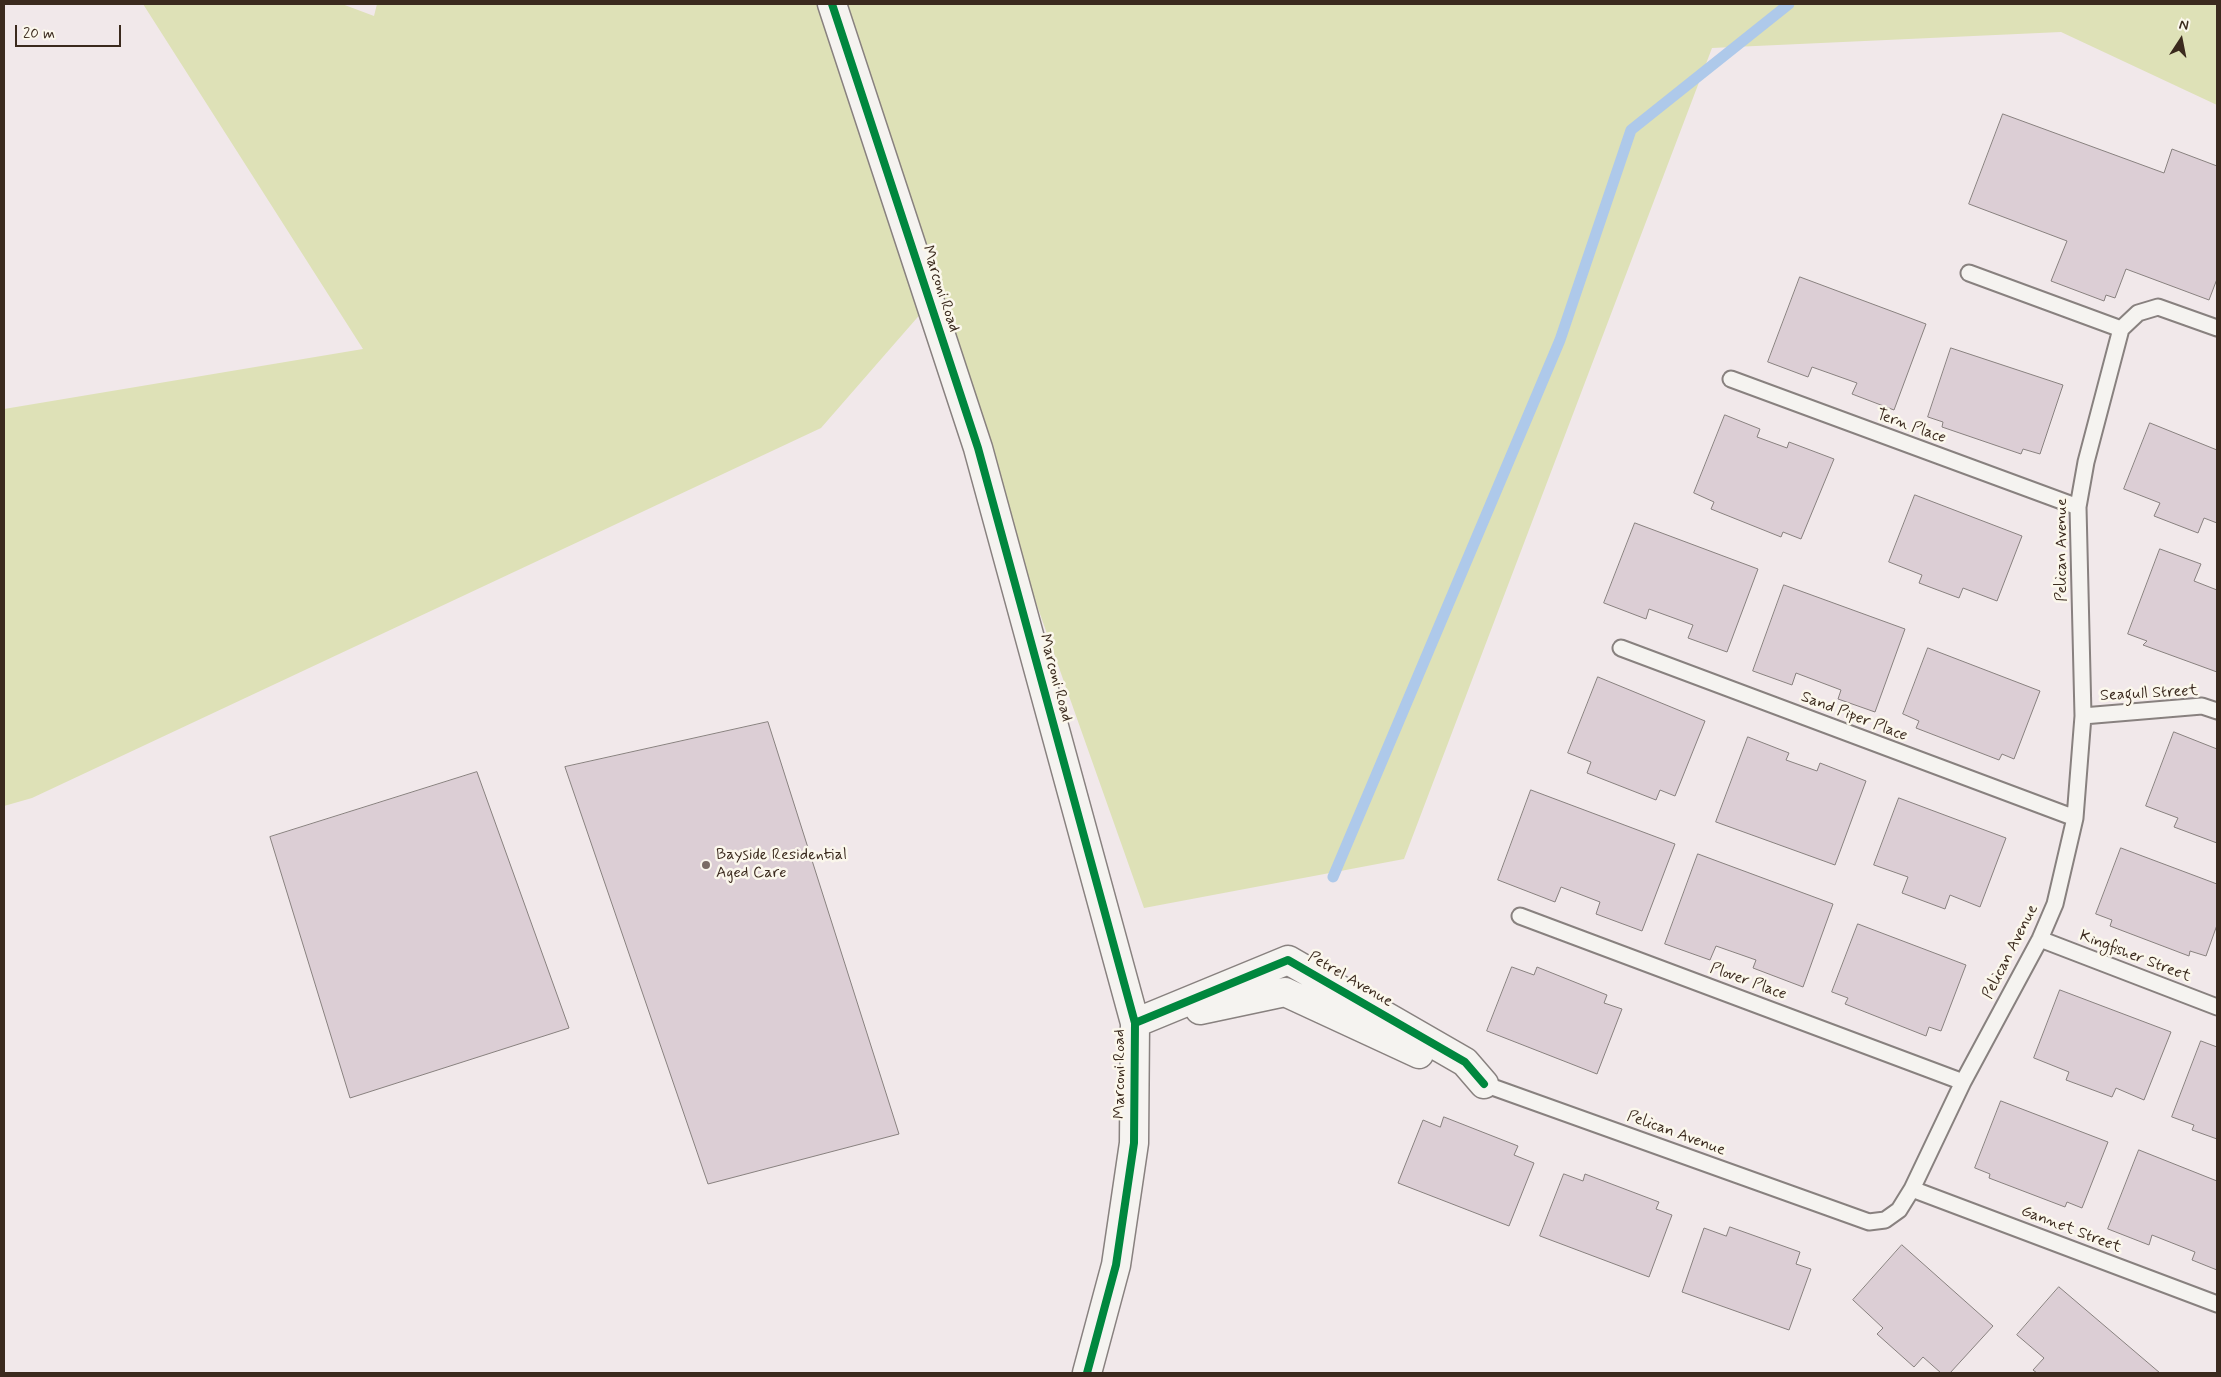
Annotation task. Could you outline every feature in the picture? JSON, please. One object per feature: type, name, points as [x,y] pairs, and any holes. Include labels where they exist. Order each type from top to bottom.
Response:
[{"type":"street","name":"Marconi Road","points":[[832,4],[978,448],[1135,1023],[1134,1144],[1116,1265],[1087,1373]]},
{"type":"street","name":"Petrel Avenue","points":[[1135,1023],[1288,960],[1465,1062],[1484,1084]]},
{"type":"lane","points":[[1969,273],[2121,329],[2138,313],[2158,307],[2217,328]]},
{"type":"lane","name":"Pelican Avenue","points":[[1484,1084],[1870,1222],[1885,1220],[1899,1210],[1912,1189],[1963,1082],[2040,939],[2055,904],[2075,818],[2083,716],[2078,507],[2086,462],[2121,329]]},
{"type":"lane","name":"Tern Place","points":[[1731,379],[2078,507]]},
{"type":"lane","name":"Sand Piper Place","points":[[1621,648],[2075,818]]},
{"type":"lane","name":"Seagull Street","points":[[2083,716],[2202,706],[2217,711]]},
{"type":"lane","name":"Plover Place","points":[[1520,916],[1963,1082]]},
{"type":"lane","name":"Kingfisher Street","points":[[2040,939],[2217,1007]]},
{"type":"lane","name":"Gannet Street","points":[[1912,1189],[2217,1304]]},
{"type":"green space","points":[[143,4],[342,4],[374,16],[377,4],[2217,4],[2217,105],[2061,32],[1712,48],[1404,859],[1144,908],[930,303],[821,428],[32,798],[4,806],[4,409],[363,349]]},
{"type":"building","points":[[2003,114],[2164,173],[2172,149],[2217,166],[2217,279],[2209,300],[2126,269],[2115,298],[2106,295],[2104,301],[2051,281],[2067,241],[1969,204]]},
{"type":"building","points":[[1800,277],[1926,324],[1894,410],[1852,394],[1857,383],[1812,367],[1808,377],[1768,362]]},
{"type":"building","points":[[1951,348],[2063,385],[2040,454],[2023,449],[2021,454],[1942,427],[1943,422],[1928,417]]},
{"type":"building","points":[[1725,415],[1760,429],[1757,437],[1787,448],[1789,442],[1834,459],[1801,539],[1783,532],[1781,537],[1711,509],[1714,502],[1694,493]]},
{"type":"building","points":[[2150,423],[2217,450],[2217,523],[2204,518],[2198,533],[2154,516],[2160,503],[2124,489]]},
{"type":"building","points":[[1915,495],[2022,536],[1997,601],[1963,588],[1959,598],[1919,583],[1922,575],[1889,562]]},
{"type":"building","points":[[1635,523],[1758,569],[1727,652],[1688,638],[1693,625],[1649,609],[1646,619],[1604,603]]},
{"type":"building","points":[[2160,549],[2201,564],[2194,581],[2217,590],[2217,672],[2143,645],[2147,641],[2128,634]]},
{"type":"building","points":[[1784,585],[1905,629],[1875,712],[1838,699],[1841,690],[1796,673],[1792,685],[1753,671]]},
{"type":"building","points":[[1928,648],[2040,691],[2014,759],[2002,754],[1999,760],[1916,728],[1919,721],[1903,714]]},
{"type":"building","points":[[1598,677],[1705,721],[1675,796],[1660,790],[1656,800],[1587,773],[1591,762],[1568,753]]},
{"type":"building","name":"Bayside Residential Aged Care","points":[[768,722],[899,1134],[708,1184],[565,767]]},
{"type":"building","points":[[2174,732],[2217,749],[2217,843],[2174,827],[2178,818],[2146,806]]},
{"type":"building","points":[[1748,737],[1789,753],[1786,760],[1817,771],[1820,763],[1866,781],[1835,865],[1716,822]]},
{"type":"building","points":[[477,772],[569,1028],[350,1098],[270,837]]},
{"type":"building","points":[[1531,790],[1675,844],[1642,931],[1596,914],[1600,902],[1561,887],[1555,902],[1498,880]]},
{"type":"building","points":[[1899,798],[2006,838],[1980,907],[1950,895],[1945,909],[1902,893],[1908,877],[1874,865]]},
{"type":"building","points":[[2121,848],[2217,884],[2217,925],[2206,956],[2190,951],[2189,956],[2110,926],[2112,920],[2096,914]]},
{"type":"building","points":[[1698,854],[1833,904],[1803,987],[1753,968],[1756,960],[1716,946],[1710,960],[1665,944]]},
{"type":"building","points":[[1858,924],[1966,965],[1941,1031],[1929,1027],[1926,1036],[1845,1004],[1848,998],[1832,992]]},
{"type":"building","points":[[1512,967],[1534,975],[1537,967],[1607,995],[1604,1003],[1622,1009],[1597,1074],[1487,1031]]},
{"type":"building","points":[[2060,990],[2171,1032],[2144,1100],[2116,1088],[2112,1097],[2066,1080],[2069,1072],[2034,1058]]},
{"type":"building","points":[[2201,1041],[2217,1047],[2217,1139],[2192,1130],[2194,1125],[2172,1117]]},
{"type":"building","points":[[2001,1101],[2108,1142],[2082,1208],[2067,1202],[2065,1207],[1989,1178],[1990,1174],[1975,1168]]},
{"type":"building","points":[[1444,1117],[1518,1146],[1514,1155],[1534,1163],[1509,1226],[1398,1183],[1423,1120],[1440,1127]]},
{"type":"building","points":[[2139,1150],[2217,1181],[2217,1270],[2192,1260],[2195,1252],[2152,1235],[2149,1245],[2108,1229]]},
{"type":"building","points":[[1564,1174],[1583,1181],[1585,1174],[1659,1202],[1656,1209],[1672,1215],[1649,1277],[1540,1236]]},
{"type":"building","points":[[1730,1227],[1800,1252],[1796,1264],[1811,1269],[1789,1330],[1682,1292],[1704,1228],[1726,1236]]},
{"type":"building","points":[[1902,1245],[1993,1326],[1950,1373],[1941,1373],[1923,1357],[1914,1367],[1877,1334],[1883,1328],[1853,1300]]},
{"type":"building","points":[[2059,1287],[2160,1373],[2037,1373],[2033,1370],[2044,1358],[2017,1335]]},
{"type":"waterway","points":[[1333,877],[1560,340],[1631,130],[1789,4]]},
{"type":"cycle path","points":[[832,4],[978,448],[1135,1023],[1134,1143],[1116,1265],[1087,1373]]},
{"type":"cycle path","points":[[1135,1023],[1288,960],[1465,1062],[1484,1084]]},
{"type":"place","name":"Bayside Residential Aged Care","points":[[706,865]]}]
